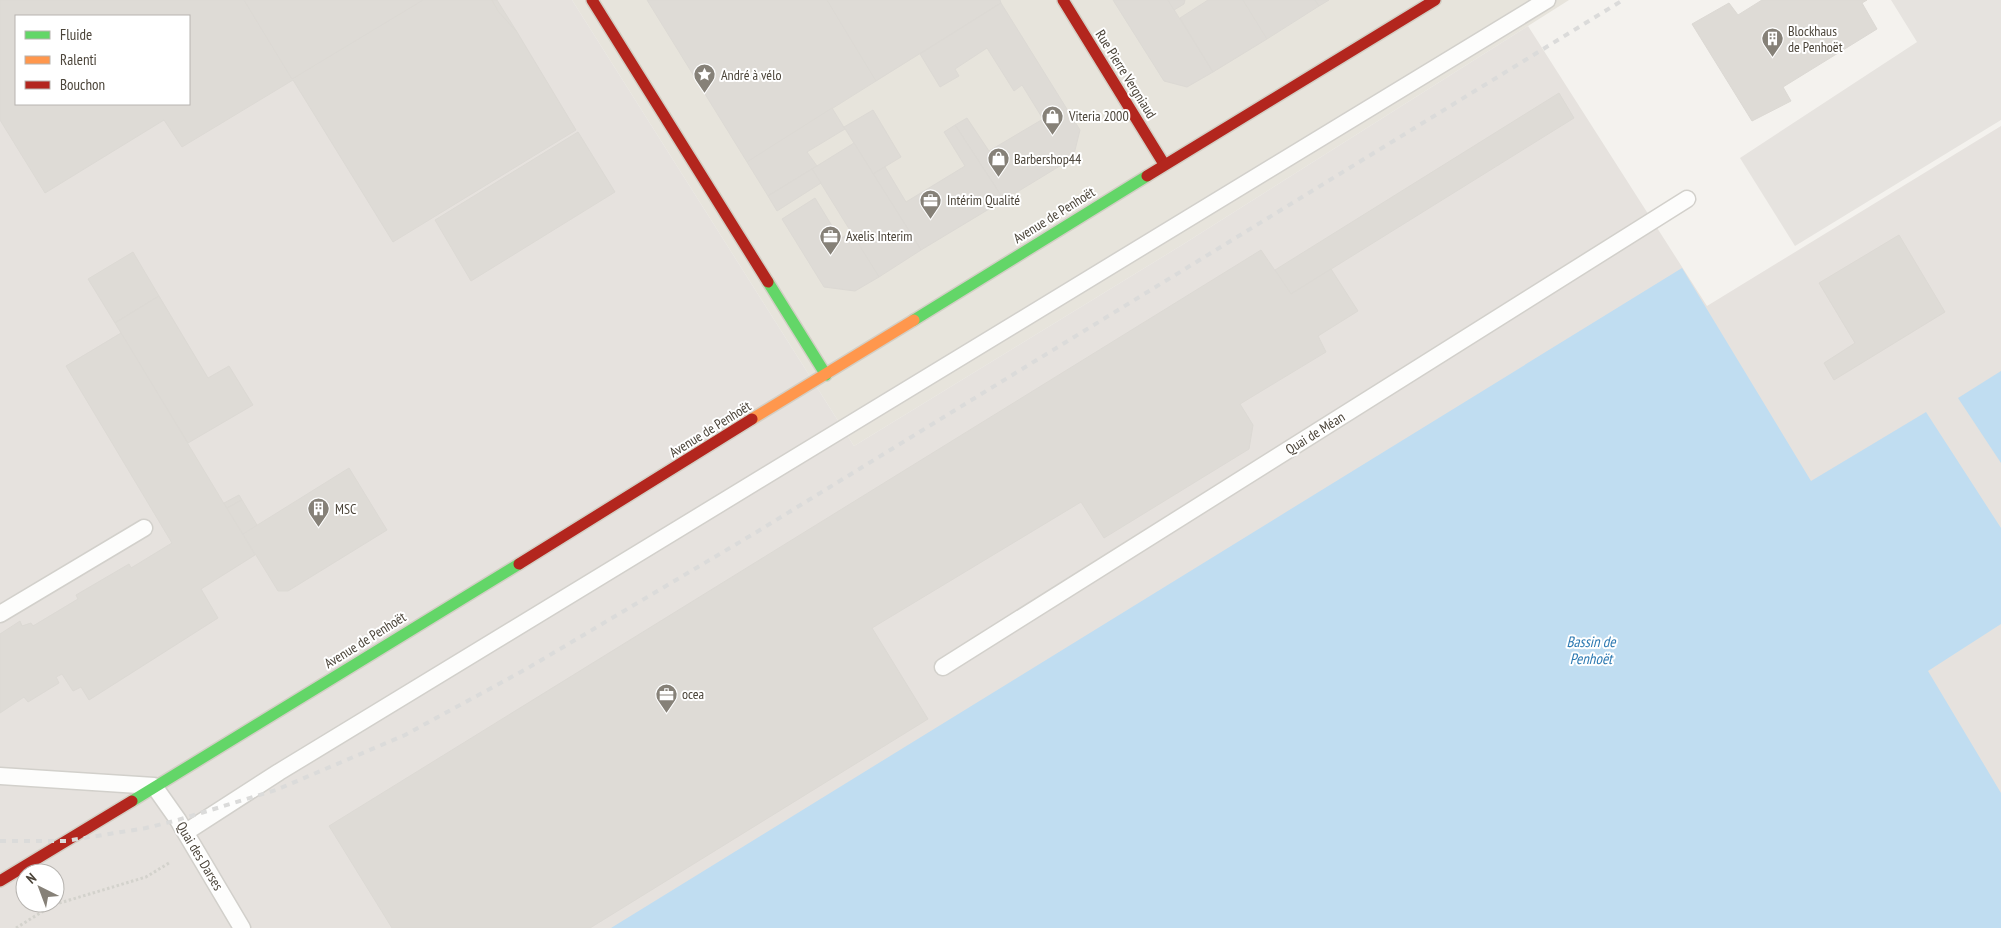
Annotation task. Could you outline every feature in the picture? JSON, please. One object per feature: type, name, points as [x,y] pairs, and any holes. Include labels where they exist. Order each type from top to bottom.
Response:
[{"type":"main road","points":[[592,0],[826,375]]},
{"type":"main road","name":"Rue Pierre Vergniaud","points":[[1063,0],[1164,164]]},
{"type":"main road","name":"Avenue de Penhoët","points":[[0,881],[826,375],[1164,164],[1435,0]]},
{"type":"lane","points":[[186,832],[279,772],[1547,0]]},
{"type":"lane","name":"Quai de Méan","points":[[943,667],[1687,199]]},
{"type":"lane","points":[[1,612],[144,528]]},
{"type":"lane","points":[[0,776],[154,786]]},
{"type":"lane","name":"Quai des Darses","points":[[154,786],[186,832],[242,928]]},
{"type":"path","points":[[16,928],[53,905],[146,877],[195,847]]},
{"type":"shaded area","points":[[0,0],[572,0],[854,446],[1182,245],[1528,26],[1707,306],[2001,126],[2001,928],[0,928]]},
{"type":"shaded area","points":[[572,0],[1569,0],[1182,245],[854,446]]},
{"type":"shaded area","points":[[1891,0],[2001,0],[2001,120],[1795,246],[1740,158],[1917,42]]},
{"type":"water","name":"Bassin de Penhoët","points":[[1682,268],[1811,481],[1926,412],[2001,528],[2001,624],[1928,671],[2001,793],[2001,928],[611,928]]},
{"type":"water","points":[[2001,371],[2001,463],[1958,398]]},
{"type":"building","points":[[0,0],[244,0],[292,79],[423,0],[492,0],[498,11],[517,32],[576,130],[393,242],[293,80],[182,147],[164,120],[45,193],[0,120]]},
{"type":"building","points":[[244,0],[423,0],[292,79]]},
{"type":"building","points":[[492,0],[497,0],[517,32],[498,11]]},
{"type":"building","points":[[647,0],[827,0],[876,81],[747,162]]},
{"type":"building","points":[[827,0],[1000,0],[1001,3],[876,81]]},
{"type":"building","points":[[1113,0],[1168,0],[1213,72],[1187,87],[1164,81]]},
{"type":"building","points":[[1168,0],[1185,0],[1184,4],[1174,10]]},
{"type":"building","points":[[1208,0],[1243,0],[1267,39],[1213,72],[1180,18]]},
{"type":"building","points":[[1243,0],[1315,0],[1319,6],[1267,39]]},
{"type":"building","points":[[1315,0],[1329,0],[1319,6]]},
{"type":"building","name":"Blockhaus de Penhoët","points":[[1762,0],[1867,0],[1862,3],[1877,29],[1783,87],[1791,101],[1752,121],[1692,24],[1729,3],[1738,15]]},
{"type":"building","points":[[1001,3],[1080,130],[1073,158],[1004,200],[955,125],[967,118],[989,151],[1043,119],[1022,85],[1014,91],[987,48],[955,69],[959,76],[940,87],[920,54]]},
{"type":"building","points":[[1559,93],[1574,118],[1291,294],[1275,270]]},
{"type":"building","points":[[832,108],[845,129],[807,152],[817,166],[768,196],[747,162]]},
{"type":"building","points":[[873,110],[901,157],[873,174],[844,127]]},
{"type":"building","points":[[955,125],[1004,200],[921,250],[873,174],[885,167],[906,202],[965,166],[944,132]]},
{"type":"building","points":[[578,132],[615,192],[471,281],[435,220]]},
{"type":"building","points":[[854,143],[921,250],[879,277],[812,169]]},
{"type":"building","points":[[812,169],[821,183],[777,211],[768,196]]},
{"type":"building","points":[[815,198],[840,239],[851,232],[879,277],[855,291],[824,287],[782,219]]},
{"type":"building","points":[[1899,235],[1945,312],[1834,380],[1824,363],[1855,343],[1819,283]]},
{"type":"building","points":[[1261,250],[1291,294],[1331,269],[1358,311],[1318,336],[1326,352],[1240,404],[1253,425],[1249,449],[1104,538],[1081,502],[872,628],[928,719],[590,928],[392,928],[329,826]]},
{"type":"building","points":[[133,252],[159,296],[115,323],[88,279]]},
{"type":"building","points":[[159,296],[208,378],[229,366],[253,405],[188,443],[115,323]]},
{"type":"building","points":[[121,333],[255,555],[201,589],[218,618],[89,700],[81,687],[73,691],[62,674],[56,677],[59,683],[28,702],[24,697],[0,713],[0,634],[20,621],[22,626],[31,623],[33,626],[78,599],[76,595],[129,564],[131,568],[172,543],[66,366]]},
{"type":"building","name":"MSC","points":[[349,468],[387,530],[288,591],[278,591],[243,534]]},
{"type":"building","points":[[239,495],[242,500],[227,508],[224,503]]},
{"type":"building","points":[[242,500],[257,525],[243,534],[227,508]]},
{"type":"railway","points":[[0,841],[66,841],[146,828],[178,820],[276,790],[405,735],[528,668],[755,533],[1623,0]]},
{"type":"traffic: fast","points":[[914,320],[1147,176]]},
{"type":"traffic: fast","points":[[768,282],[826,375]]},
{"type":"traffic: fast","points":[[132,801],[519,564]]},
{"type":"traffic: slow","points":[[752,419],[914,320]]},
{"type":"traffic: jam","points":[[592,0],[768,282]]},
{"type":"traffic: jam","points":[[1063,0],[1164,164]]},
{"type":"traffic: jam","points":[[1147,176],[1435,0]]},
{"type":"traffic: jam","points":[[519,564],[752,419]]},
{"type":"traffic: jam","points":[[0,881],[132,801]]},
{"type":"place","name":"Blockhaus de Penhoët","points":[[1772,58]]},
{"type":"place","name":"André à vélo","points":[[705,94]]},
{"type":"place","name":"Viteria 2000","points":[[1053,135]]},
{"type":"place","name":"Barbershop44","points":[[998,178]]},
{"type":"place","name":"Intérim Qualité","points":[[931,219]]},
{"type":"place","name":"Axelis Interim","points":[[830,255]]},
{"type":"place","name":"MSC","points":[[319,528]]},
{"type":"place","name":"ocea","points":[[666,713]]}]
